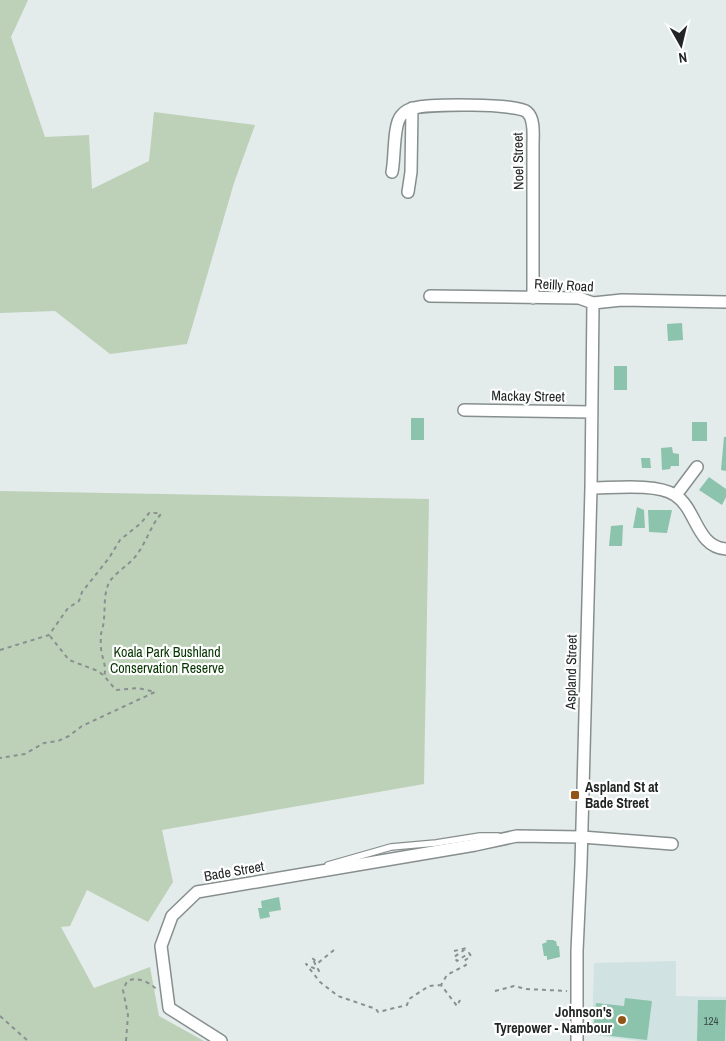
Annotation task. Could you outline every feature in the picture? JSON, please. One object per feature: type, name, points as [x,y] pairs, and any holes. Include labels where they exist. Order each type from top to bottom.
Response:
[{"type":"street","name":"Noel Street","points":[[412,108],[504,106],[526,110],[530,115],[534,145],[533,298]]},
{"type":"street","points":[[392,172],[399,120],[406,111],[412,108],[411,172],[408,192]]},
{"type":"street","name":"Reilly Road","points":[[430,296],[579,298],[593,304],[622,300],[726,302]]},
{"type":"street","name":"Aspland Street","points":[[577,1041],[577,951],[582,837],[591,488],[593,304]]},
{"type":"street","name":"Mackay Street","points":[[464,410],[592,412]]},
{"type":"street","points":[[676,495],[697,467]]},
{"type":"street","points":[[591,488],[657,489],[676,495],[690,514],[704,539],[722,549],[726,549]]},
{"type":"street","name":"Bade Street","points":[[220,1041],[169,1008],[161,946],[172,916],[197,892],[475,845],[517,836],[582,837],[672,844]]},
{"type":"path","points":[[0,650],[49,635],[68,608],[79,601],[82,592],[109,558],[120,540],[141,523],[150,512],[161,514],[155,521],[152,530],[137,555],[116,575],[107,587],[101,634],[101,653],[105,663],[104,676]]},
{"type":"path","points":[[0,758],[25,754],[44,744],[58,741],[69,736],[82,726],[155,692],[138,688],[116,690],[98,671],[69,660],[49,635]]},
{"type":"path","points":[[334,950],[318,963],[312,958],[319,971],[306,964],[320,982],[338,996],[376,1009],[378,1012],[407,1005],[409,999],[429,986],[441,984],[447,975],[466,965],[464,961],[471,956],[469,953],[457,961],[454,957],[467,948],[454,951]]},
{"type":"path","points":[[126,1041],[128,1015],[123,990],[128,982],[140,980],[154,986],[158,993]]},
{"type":"path","points":[[441,984],[457,1006],[460,1000]]},
{"type":"path","points":[[495,991],[514,986],[526,989],[562,991]]},
{"type":"path","points":[[0,1016],[28,1041]]},
{"type":"shaded area","points":[[676,961],[676,996],[726,997],[726,1041],[641,1041],[592,1035],[594,963]]},
{"type":"green space","points":[[0,0],[28,0],[11,37],[45,137],[89,135],[92,189],[149,161],[154,112],[255,125],[234,183],[187,344],[110,354],[55,311],[0,313]]},
{"type":"green space","name":"Koala Park Bushland Conservation Reserve","points":[[0,491],[429,499],[424,784],[162,830],[173,882],[148,922],[87,890],[70,926],[61,927],[94,988],[150,967],[159,1016],[204,1041],[0,1041]]},
{"type":"building","points":[[682,323],[683,340],[668,341],[667,324]]},
{"type":"building","points":[[614,366],[627,366],[627,390],[614,390]]},
{"type":"building","points":[[411,418],[424,418],[424,440],[411,440]]},
{"type":"building","points":[[692,422],[707,422],[707,441],[692,441]]},
{"type":"building","points":[[724,437],[726,437],[726,471],[721,470]]},
{"type":"building","points":[[672,447],[673,453],[679,454],[679,466],[671,466],[670,469],[662,470],[661,448]]},
{"type":"building","points":[[641,458],[650,458],[651,468],[642,468]]},
{"type":"building","points":[[709,477],[726,489],[726,497],[722,505],[699,490]]},
{"type":"building","points":[[637,507],[644,510],[645,528],[633,528]]},
{"type":"building","points":[[648,510],[672,510],[667,533],[649,532]]},
{"type":"building","points":[[623,525],[622,546],[609,546],[611,526]]},
{"type":"building","points":[[279,897],[281,910],[269,912],[270,917],[260,919],[258,908],[262,908],[261,901]]},
{"type":"building","points":[[546,940],[556,941],[557,946],[559,946],[560,957],[547,960],[547,956],[544,956],[542,944],[547,942]]},
{"type":"building","name":"Johnson's Tyrepower - Nambour","points":[[625,998],[652,1001],[647,1040],[593,1034],[596,1003],[624,1006]]},
{"type":"building","points":[[698,1000],[726,1000],[725,1041],[697,1041]]},
{"type":"place","name":"Aspland St at Bade Street","points":[[575,795]]},
{"type":"place","name":"Johnson's Tyrepower - Nambour","points":[[622,1020]]}]
